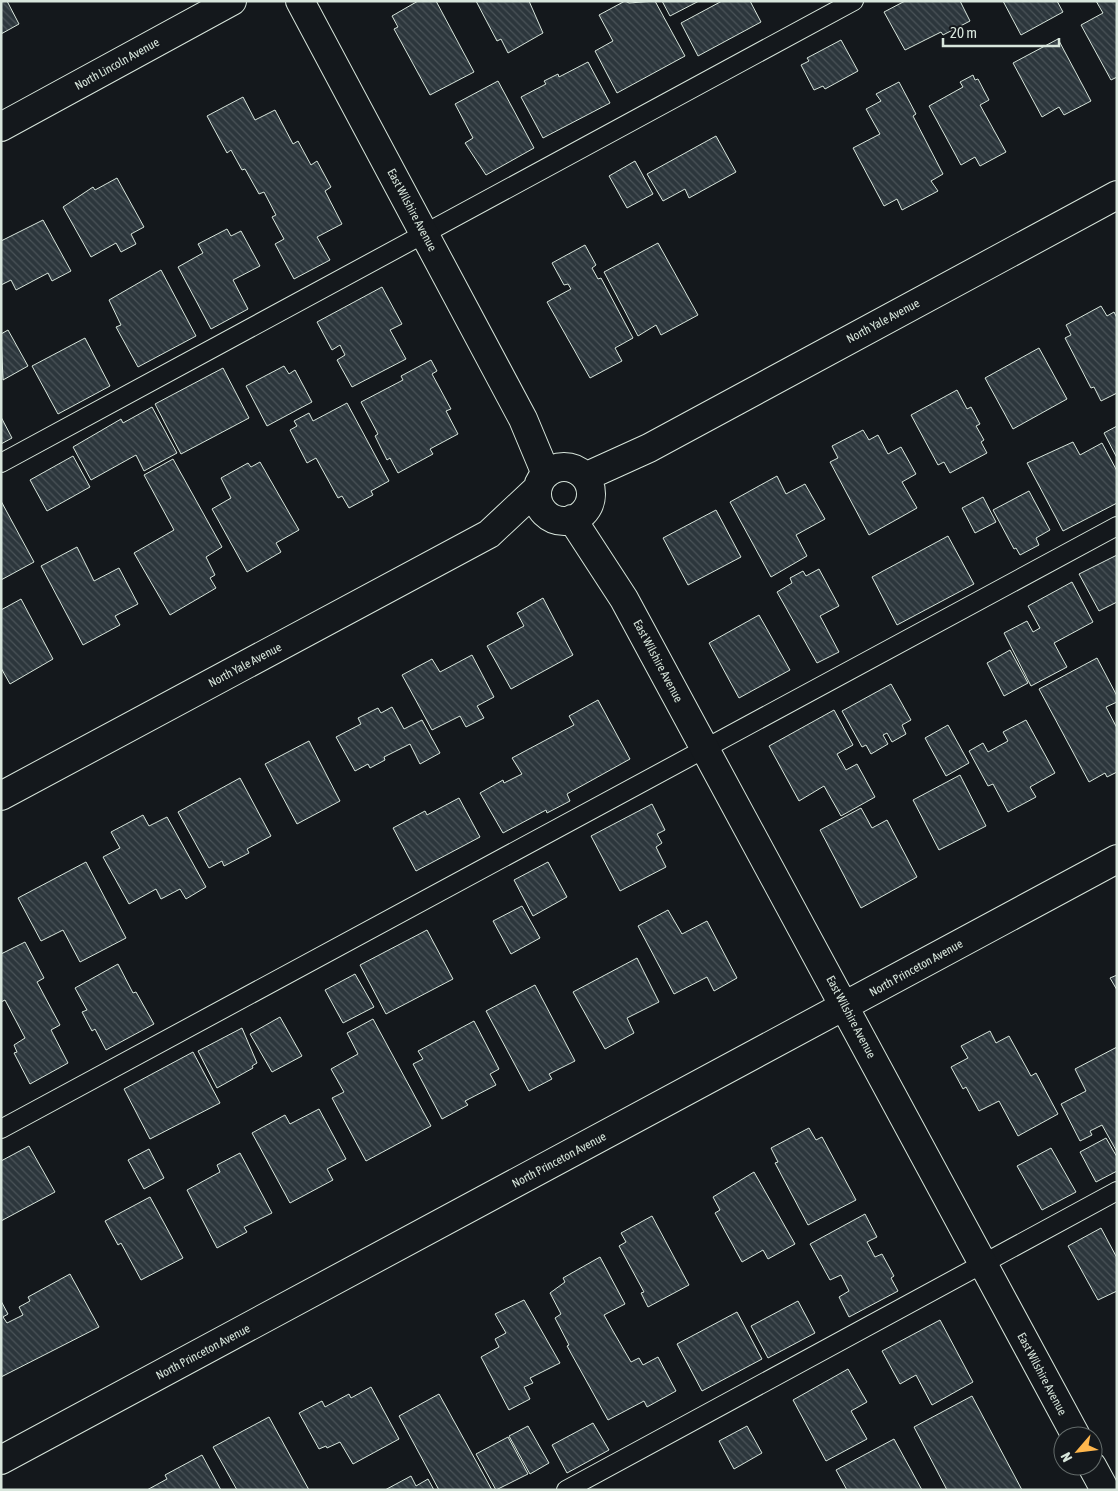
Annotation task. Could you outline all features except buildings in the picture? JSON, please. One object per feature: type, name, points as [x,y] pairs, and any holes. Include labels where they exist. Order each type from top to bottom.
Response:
[{"type":"street","name":"North Lincoln Avenue","points":[[1,127],[232,1]]},
{"type":"street","name":"East Wilshire Avenue","points":[[300,1],[523,419],[567,493],[1071,1426]]},
{"type":"street","name":"North Yale Avenue","points":[[1,796],[567,493],[1117,195]]},
{"type":"street","name":"North Princeton Avenue","points":[[1,1460],[1117,859]]},
{"type":"street","points":[[1097,1476],[1105,1490]]},
{"type":"lane","points":[[1,463],[424,232],[854,1]]},
{"type":"lane","points":[[1,1128],[1117,526]]},
{"type":"lane","points":[[566,1490],[1117,1191]]}]
